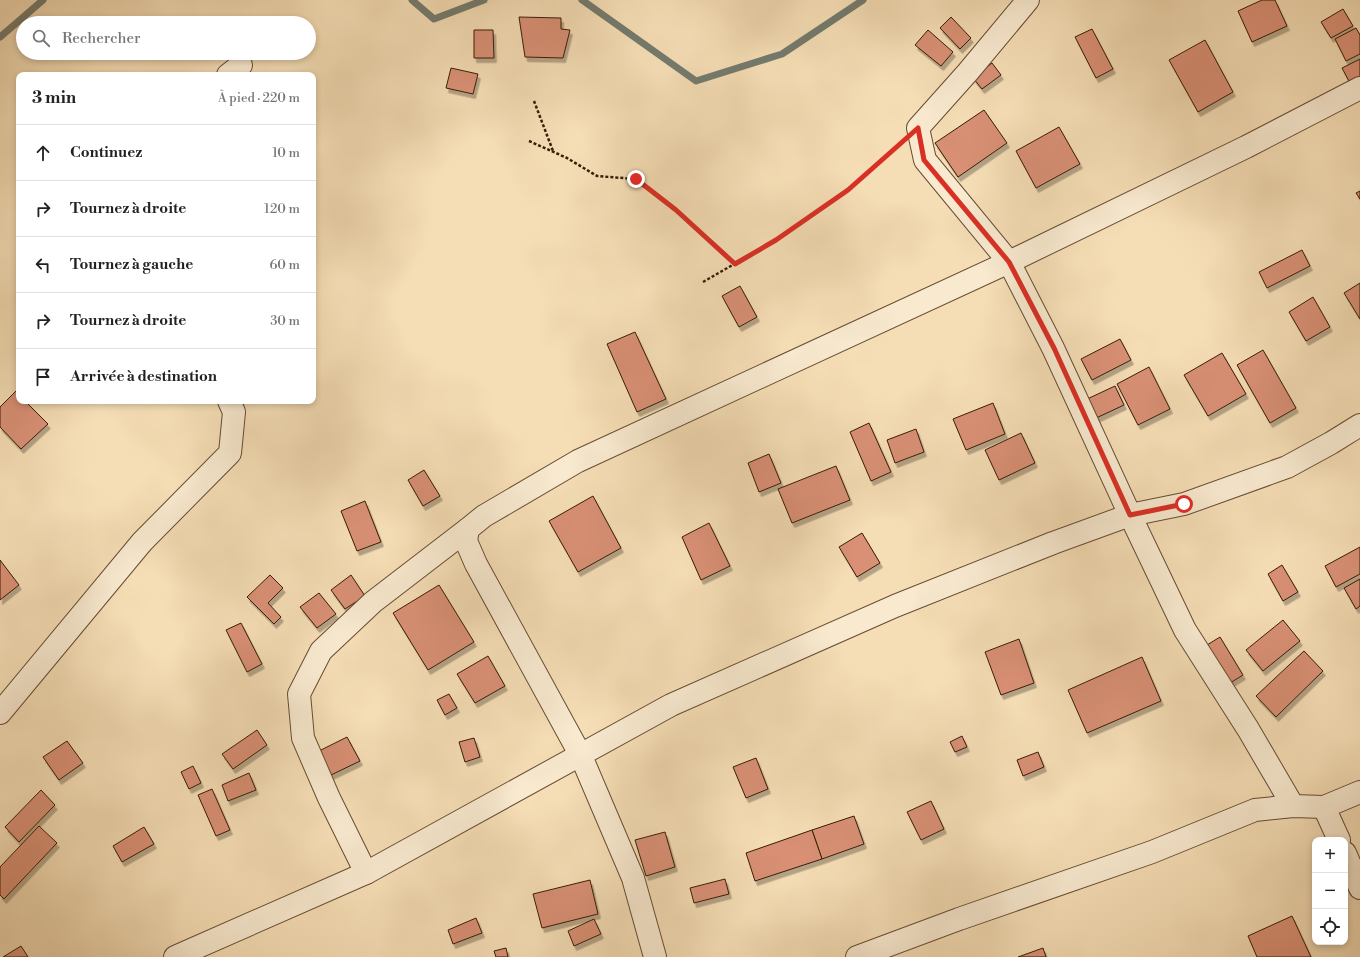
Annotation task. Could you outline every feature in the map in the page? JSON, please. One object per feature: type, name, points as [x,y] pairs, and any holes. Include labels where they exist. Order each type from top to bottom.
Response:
[{"type":"street","points":[[1028,0],[968,72],[918,128],[924,160],[1009,262],[1054,348],[1130,515],[1185,630],[1248,729],[1293,806]]},
{"type":"street","points":[[366,873],[329,798],[303,738],[299,694],[321,651],[373,602],[484,516],[578,461],[1009,262],[1246,147],[1360,88]]},
{"type":"street","points":[[0,714],[142,542],[230,453],[234,412],[230,404]]},
{"type":"street","points":[[176,957],[366,873],[671,706],[895,606],[1052,543],[1130,515],[1184,504],[1288,467],[1360,425]]},
{"type":"street","points":[[468,529],[466,541],[476,564],[581,756],[633,878],[655,957]]},
{"type":"street","points":[[858,957],[959,918],[1152,852],[1255,810],[1293,806],[1324,807],[1360,792]]},
{"type":"street","points":[[1324,807],[1338,837]]},
{"type":"street","points":[[1348,861],[1360,888]]},
{"type":"path","points":[[534,100],[553,152]]},
{"type":"path","points":[[703,282],[776,240],[848,190],[918,128]]},
{"type":"path","points":[[529,140],[597,176],[636,179],[676,210],[735,264]]},
{"type":"building","points":[[1262,0],[1275,0],[1287,26],[1252,42],[1238,11]]},
{"type":"building","points":[[1343,9],[1353,26],[1331,38],[1321,22]]},
{"type":"building","points":[[519,17],[561,18],[561,29],[570,30],[563,58],[525,57]]},
{"type":"building","points":[[951,17],[971,38],[960,49],[940,28]]},
{"type":"building","points":[[1356,28],[1360,35],[1360,54],[1346,61],[1335,39]]},
{"type":"building","points":[[1092,29],[1113,69],[1096,78],[1075,37]]},
{"type":"building","points":[[474,30],[493,30],[494,58],[474,58]]},
{"type":"building","points":[[928,30],[953,52],[941,66],[915,45]]},
{"type":"building","points":[[1205,40],[1233,92],[1198,112],[1169,60]]},
{"type":"building","points":[[1360,59],[1360,83],[1352,87],[1342,68]]},
{"type":"building","points":[[992,63],[1001,75],[982,89],[973,78]]},
{"type":"building","points":[[451,68],[478,74],[473,94],[446,88]]},
{"type":"building","points":[[984,110],[1007,143],[958,177],[935,143]]},
{"type":"building","points":[[1059,127],[1080,164],[1036,188],[1016,151]]},
{"type":"building","points":[[1360,191],[1360,199],[1356,193]]},
{"type":"building","points":[[1302,250],[1310,266],[1267,288],[1259,272]]},
{"type":"building","points":[[1360,283],[1360,319],[1344,293]]},
{"type":"building","points":[[740,286],[757,317],[739,327],[722,296]]},
{"type":"building","points":[[1313,297],[1330,327],[1306,341],[1289,312]]},
{"type":"building","points":[[635,332],[666,399],[637,412],[607,344]]},
{"type":"building","points":[[1120,339],[1131,360],[1092,380],[1081,359]]},
{"type":"building","points":[[1263,350],[1296,408],[1270,423],[1237,365]]},
{"type":"building","points":[[1222,353],[1246,394],[1208,416],[1184,375]]},
{"type":"building","points":[[1149,367],[1170,409],[1138,425],[1117,384]]},
{"type":"building","points":[[1115,386],[1124,405],[1094,419],[1085,400]]},
{"type":"building","points":[[16,391],[16,404],[28,404],[48,424],[21,449],[0,427],[0,407]]},
{"type":"building","points":[[993,403],[1005,434],[966,450],[953,419]]},
{"type":"building","points":[[869,423],[891,472],[871,481],[850,432]]},
{"type":"building","points":[[916,429],[924,452],[895,463],[887,440]]},
{"type":"building","points":[[1021,433],[1035,463],[999,480],[985,450]]},
{"type":"building","points":[[769,454],[781,483],[759,492],[748,463]]},
{"type":"building","points":[[836,466],[850,500],[792,523],[778,489]]},
{"type":"building","points":[[424,470],[440,496],[423,506],[408,480]]},
{"type":"building","points":[[593,496],[621,548],[578,572],[549,521]]},
{"type":"building","points":[[365,501],[381,542],[357,551],[341,511]]},
{"type":"building","points":[[709,523],[730,566],[701,580],[682,537]]},
{"type":"building","points":[[862,533],[880,563],[857,577],[839,547]]},
{"type":"building","points":[[1360,547],[1360,574],[1336,587],[1325,566]]},
{"type":"building","points":[[0,560],[19,585],[0,600]]},
{"type":"building","points":[[1282,565],[1298,592],[1283,601],[1268,574]]},
{"type":"building","points":[[270,575],[283,588],[268,603],[281,617],[274,624],[247,597]]},
{"type":"building","points":[[351,575],[365,596],[345,609],[331,590]]},
{"type":"building","points":[[1360,579],[1360,606],[1356,609],[1344,588]]},
{"type":"building","points":[[439,585],[474,642],[428,670],[393,613]]},
{"type":"building","points":[[319,593],[336,614],[317,628],[300,607]]},
{"type":"building","points":[[1283,620],[1300,641],[1263,671],[1246,650]]},
{"type":"building","points":[[241,623],[262,664],[247,672],[226,630]]},
{"type":"building","points":[[1220,637],[1243,675],[1230,683],[1207,645]]},
{"type":"building","points":[[1019,639],[1034,683],[1001,695],[985,652]]},
{"type":"building","points":[[1304,651],[1323,671],[1276,717],[1256,696]]},
{"type":"building","points":[[488,656],[505,686],[475,703],[457,674]]},
{"type":"building","points":[[1142,657],[1161,701],[1087,733],[1068,690]]},
{"type":"building","points":[[449,694],[457,708],[445,715],[437,700]]},
{"type":"building","points":[[257,730],[267,745],[233,769],[222,754]]},
{"type":"building","points":[[962,736],[967,747],[955,752],[950,742]]},
{"type":"building","points":[[347,737],[360,761],[331,775],[319,751]]},
{"type":"building","points":[[474,738],[480,757],[465,762],[459,742]]},
{"type":"building","points":[[67,741],[83,763],[59,780],[43,757]]},
{"type":"building","points":[[1038,752],[1044,767],[1023,776],[1017,760]]},
{"type":"building","points":[[756,758],[768,789],[746,798],[733,767]]},
{"type":"building","points":[[193,766],[201,783],[189,789],[181,772]]},
{"type":"building","points":[[249,773],[256,790],[228,801],[222,785]]},
{"type":"building","points":[[212,789],[230,830],[216,836],[198,795]]},
{"type":"building","points":[[41,790],[55,805],[19,842],[5,827]]},
{"type":"building","points":[[931,801],[944,829],[921,840],[907,812]]},
{"type":"building","points":[[854,816],[864,844],[822,859],[812,830]]},
{"type":"building","points":[[39,826],[57,843],[4,899],[0,895],[0,867]]},
{"type":"building","points":[[144,827],[154,844],[122,862],[113,846]]},
{"type":"building","points":[[812,830],[822,859],[755,881],[746,853]]},
{"type":"building","points":[[665,832],[675,867],[646,876],[635,840]]},
{"type":"building","points":[[725,879],[729,894],[694,903],[690,888]]},
{"type":"building","points":[[590,880],[598,914],[542,928],[533,894]]},
{"type":"building","points":[[1292,916],[1311,957],[1257,957],[1248,936]]},
{"type":"building","points":[[476,918],[482,933],[453,944],[448,930]]},
{"type":"building","points":[[594,919],[601,934],[574,946],[568,931]]},
{"type":"building","points":[[21,946],[28,957],[3,957]]},
{"type":"building","points":[[506,948],[508,957],[496,957],[494,951]]},
{"type":"building","points":[[1043,948],[1046,957],[1018,957]]},
{"type":"waterway","points":[[24,16],[43,0]]},
{"type":"waterway","points":[[412,0],[434,19],[484,0]]},
{"type":"waterway","points":[[582,0],[696,81],[782,54],[863,0]]},
{"type":"waterway","points":[[0,37],[16,23]]},
{"type":"route","points":[[636,179],[676,210],[735,264],[776,240],[848,190],[918,128],[924,160],[1009,262],[1054,348],[1130,515],[1184,504]]}]
